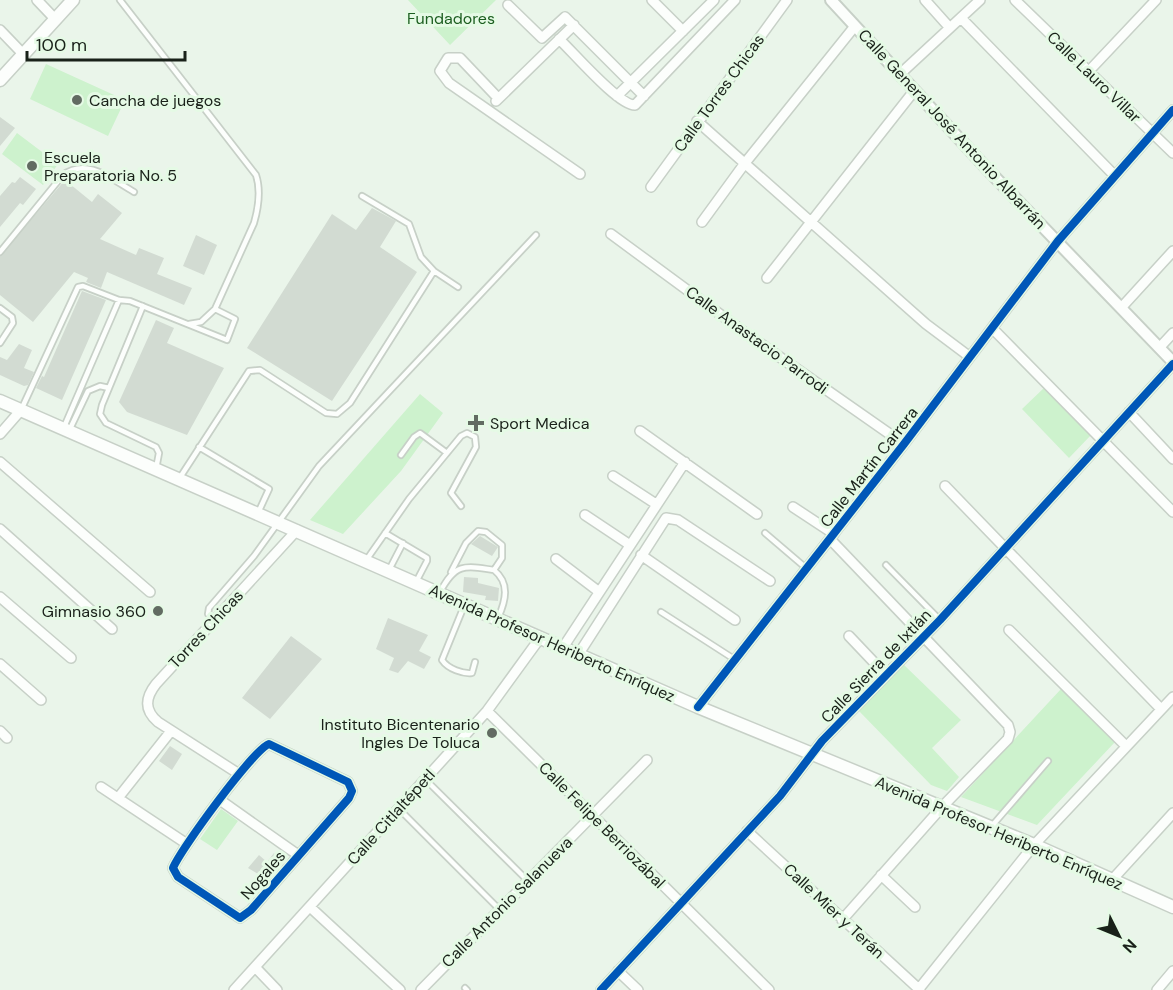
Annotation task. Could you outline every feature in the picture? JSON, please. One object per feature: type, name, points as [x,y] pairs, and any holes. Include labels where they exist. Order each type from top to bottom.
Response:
[{"type":"main road","points":[[0,80],[73,0]]},
{"type":"main road","name":"Avenida Profesor Heriberto Enríquez","points":[[0,401],[440,592],[562,649],[1034,845],[1173,907]]},
{"type":"street","points":[[37,0],[56,20]]},
{"type":"street","points":[[652,0],[683,31]]},
{"type":"street","points":[[617,96],[714,0]]},
{"type":"street","points":[[559,39],[617,96],[632,106],[735,0]]},
{"type":"street","name":"Calle Torres Chicas","points":[[651,187],[786,0]]},
{"type":"street","name":"Calle General José Antonio Albarrán","points":[[831,0],[914,91],[1173,363]]},
{"type":"street","points":[[925,0],[950,28]]},
{"type":"street","points":[[899,75],[980,0]]},
{"type":"street","name":"Calle Lauro Villar","points":[[1015,0],[1173,153]]},
{"type":"street","points":[[1088,72],[1156,0]]},
{"type":"street","points":[[508,5],[552,47]]},
{"type":"street","points":[[542,38],[563,17],[574,25],[644,96]]},
{"type":"street","points":[[961,18],[1114,175]]},
{"type":"street","points":[[488,109],[574,25]]},
{"type":"street","points":[[702,222],[745,163],[855,26]]},
{"type":"street","points":[[0,30],[24,55]]},
{"type":"street","points":[[498,98],[465,61],[454,57],[444,62],[440,71],[443,77],[580,174]]},
{"type":"street","points":[[767,278],[914,91]]},
{"type":"street","name":"Calle Martín Carrera","points":[[698,707],[904,444],[1058,242],[1173,110]]},
{"type":"street","points":[[697,121],[926,324],[970,357]]},
{"type":"street","name":"Calle Anastacio Parrodi","points":[[611,234],[904,444]]},
{"type":"street","points":[[1121,308],[1173,250]]},
{"type":"street","points":[[993,328],[1173,512]]},
{"type":"street","points":[[1160,347],[1173,333]]},
{"type":"street","name":"Calle Sierra de Ixtlán","points":[[601,990],[780,796],[812,754],[940,620],[1173,363]]},
{"type":"street","points":[[0,434],[21,410]]},
{"type":"street","points":[[1129,412],[1173,459]]},
{"type":"street","points":[[640,432],[757,514]]},
{"type":"street","points":[[0,462],[150,592]]},
{"type":"street","points":[[562,649],[685,462]]},
{"type":"street","points":[[613,476],[656,504]]},
{"type":"street","points":[[945,486],[1161,709]]},
{"type":"street","points":[[793,507],[832,536],[922,637],[1010,728],[1008,739],[942,807],[842,920]]},
{"type":"street","points":[[585,515],[630,544]]},
{"type":"street","points":[[578,655],[640,555],[663,522],[672,518],[770,580]]},
{"type":"street","points":[[0,529],[112,628]]},
{"type":"street","name":"Torres Chicas","points":[[239,774],[152,717],[148,710],[149,693],[297,530]]},
{"type":"street","points":[[640,555],[735,620]]},
{"type":"street","points":[[556,559],[598,591]]},
{"type":"street","points":[[0,597],[71,658]]},
{"type":"street","points":[[1010,630],[1126,746]]},
{"type":"street","points":[[849,636],[885,675]]},
{"type":"street","name":"Calle Citlaltépetl","points":[[234,990],[487,711],[540,638]]},
{"type":"street","points":[[0,664],[40,700]]},
{"type":"street","points":[[919,990],[1034,845],[1173,697]]},
{"type":"street","name":"Calle Felipe Berriozábal","points":[[487,711],[769,990]]},
{"type":"street","points":[[118,798],[171,731]]},
{"type":"street","name":"Nogales","points":[[187,844],[175,863],[174,873],[231,914],[242,918],[349,798],[351,785],[269,744],[262,747],[239,774]]},
{"type":"street","name":"Calle Antonio Salanueva","points":[[421,990],[647,760]]},
{"type":"street","points":[[101,787],[187,844],[239,774]]},
{"type":"street","points":[[220,800],[298,855]]},
{"type":"street","points":[[1111,881],[1173,813]]},
{"type":"street","name":"Calle Mier y Terán","points":[[747,831],[919,990]]},
{"type":"street","points":[[881,875],[915,907]]},
{"type":"street","points":[[310,907],[400,990]]},
{"type":"street","points":[[255,967],[277,990]]},
{"type":"street","points":[[618,971],[638,990]]},
{"type":"street","points":[[1156,990],[1173,971]]},
{"type":"lane","points":[[120,0],[256,175],[258,181],[257,213],[254,224],[215,309],[201,322],[189,324]]},
{"type":"lane","points":[[0,252],[63,174],[75,166],[97,171],[134,192]]},
{"type":"lane","points":[[362,196],[410,224],[421,257],[434,270],[458,287]]},
{"type":"lane","points":[[214,621],[208,614],[209,608],[254,556],[319,466],[536,235]]},
{"type":"lane","points":[[179,479],[240,381],[253,369],[326,413],[337,414],[344,410],[434,270]]},
{"type":"lane","points":[[21,410],[76,288],[83,286],[118,300],[143,306],[227,340],[236,319],[215,309]]},
{"type":"lane","points":[[67,430],[118,300]]},
{"type":"lane","points":[[143,306],[101,410],[103,419],[156,447],[159,453],[156,469]]},
{"type":"lane","points":[[0,308],[12,317],[14,323],[0,343]]},
{"type":"lane","points":[[67,430],[88,391],[100,386],[109,388]]},
{"type":"lane","points":[[401,455],[414,437],[420,433],[447,453]]},
{"type":"lane","points":[[366,560],[384,533],[447,453],[461,436],[467,433],[475,437],[476,447],[452,493],[461,506]]},
{"type":"lane","points":[[199,447],[269,489],[258,513]]},
{"type":"lane","points":[[440,592],[466,543],[478,531],[486,532],[502,546],[502,558],[494,570]]},
{"type":"lane","points":[[384,533],[425,556],[428,560],[416,582]]},
{"type":"lane","points":[[765,533],[806,568]]},
{"type":"lane","points":[[389,570],[403,543]]},
{"type":"lane","points":[[886,565],[940,620]]},
{"type":"lane","points":[[451,572],[467,567],[494,570]]},
{"type":"lane","points":[[494,570],[506,589],[505,600],[497,620]]},
{"type":"lane","points":[[465,604],[442,660],[449,668],[468,674],[472,673],[475,662]]},
{"type":"lane","points":[[661,612],[734,659]]},
{"type":"lane","points":[[990,828],[1048,761]]},
{"type":"lane","points":[[425,779],[528,881]]},
{"type":"lane","points":[[398,809],[499,909]]},
{"type":"green space","name":"Fundadores","points":[[408,0],[496,0],[450,45]]},
{"type":"green space","name":"Cancha de juegos","points":[[46,64],[125,100],[108,136],[30,99]]},
{"type":"green space","points":[[17,133],[58,164],[43,185],[2,154]]},
{"type":"green space","points":[[1046,386],[1092,434],[1069,458],[1022,409]]},
{"type":"green space","points":[[420,394],[443,413],[401,471],[343,534],[310,520]]},
{"type":"green space","points":[[904,665],[961,720],[932,748],[959,777],[947,791],[931,785],[859,711]]},
{"type":"green space","points":[[1061,689],[1115,742],[1037,825],[961,797]]},
{"type":"green space","points":[[221,809],[238,821],[217,850],[200,839]]},
{"type":"building","points":[[0,117],[15,128],[0,146]]},
{"type":"building","points":[[20,177],[36,189],[23,205],[20,203],[0,227],[0,196],[12,182],[15,183]]},
{"type":"building","points":[[65,180],[92,202],[98,194],[122,213],[100,239],[136,255],[139,248],[164,258],[157,274],[192,288],[184,305],[107,272],[101,288],[86,282],[88,278],[74,272],[33,322],[0,295],[0,256]]},
{"type":"building","points":[[372,208],[396,221],[380,247],[417,272],[332,401],[247,348],[332,214],[356,230]]},
{"type":"building","points":[[196,235],[217,245],[204,275],[183,266]]},
{"type":"building","points":[[82,291],[106,300],[62,400],[36,388],[42,376],[44,377]]},
{"type":"building","points":[[156,320],[174,328],[167,343],[224,368],[187,435],[127,412],[119,402]]},
{"type":"building","points":[[19,344],[32,350],[24,368],[34,372],[28,385],[24,386],[0,375],[0,357],[7,360]]},
{"type":"building","points":[[480,536],[498,547],[492,556],[471,544]]},
{"type":"building","points":[[464,577],[478,578],[478,583],[499,588],[498,601],[485,600],[486,596],[463,592]]},
{"type":"building","points":[[388,618],[428,635],[419,651],[431,657],[424,669],[408,661],[398,673],[389,670],[394,658],[376,649]]},
{"type":"building","points":[[291,636],[322,659],[270,719],[242,698]]},
{"type":"building","points":[[170,746],[182,754],[172,770],[159,761]]},
{"type":"building","points":[[274,853],[282,858],[279,863],[257,881],[254,879],[258,874],[248,868],[259,855],[267,862]]},
{"type":"cycle path","points":[[698,707],[904,444],[1058,241],[1173,110]]},
{"type":"cycle path","points":[[601,990],[780,796],[822,741],[940,620],[1173,364]]},
{"type":"cycle path","points":[[269,744],[348,782],[352,791],[349,798],[251,910],[240,918],[178,877],[173,868],[218,801],[249,763],[269,744]]},
{"type":"place","name":"Cancha de juegos","points":[[77,100]]},
{"type":"place","name":"Escuela Preparatoria No. 5","points":[[32,166]]},
{"type":"place","name":"Sport Medica","points":[[476,423]]},
{"type":"place","name":"Gimnasio 360","points":[[158,611]]},
{"type":"place","name":"Instituto Bicentenario Ingles De Toluca","points":[[492,733]]}]
